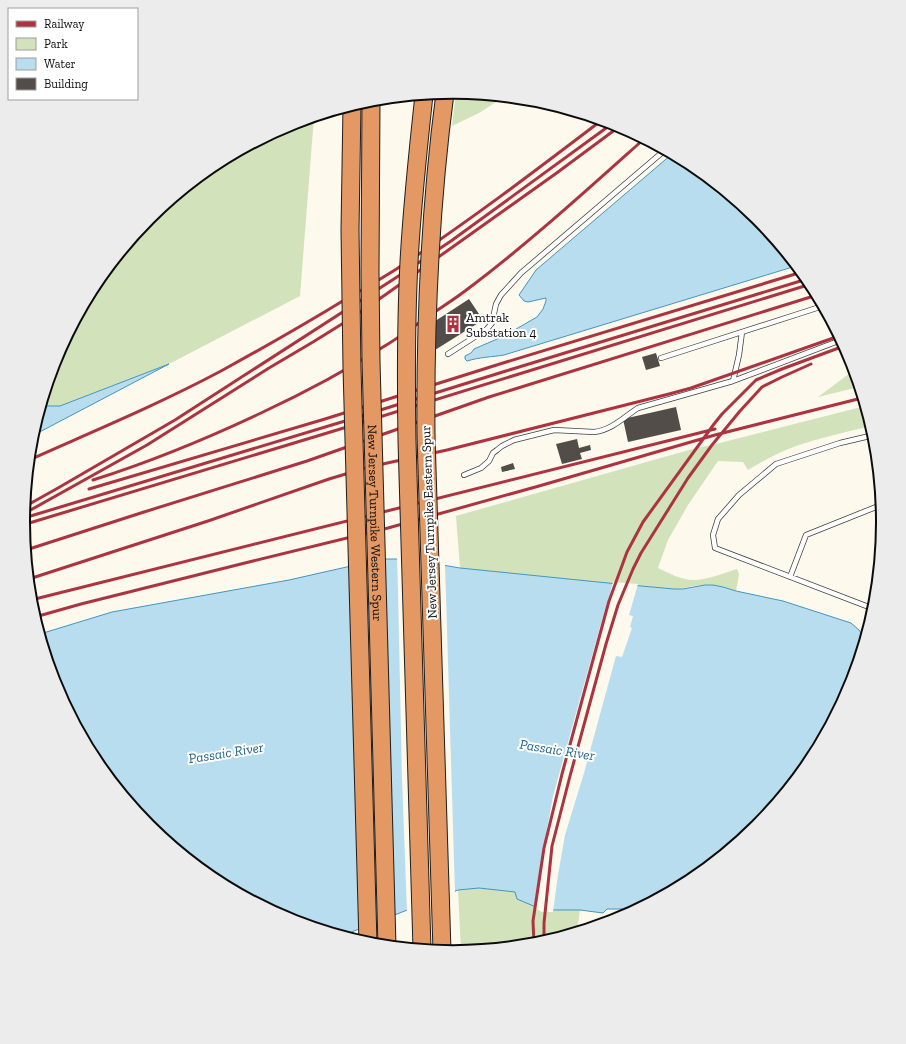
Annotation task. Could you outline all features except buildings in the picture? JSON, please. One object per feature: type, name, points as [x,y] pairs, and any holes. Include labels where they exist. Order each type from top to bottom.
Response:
[{"type":"highway","name":"New Jersey Turnpike Eastern Spur","points":[[442,945],[426,436],[426,378],[430,239],[443,99]]},
{"type":"highway","name":"New Jersey Turnpike Eastern Spur","points":[[422,944],[406,384],[409,261],[424,100]]},
{"type":"highway","name":"New Jersey Turnpike Western Spur","points":[[371,107],[371,346],[387,939]]},
{"type":"highway","name":"New Jersey Turnpike Western Spur","points":[[352,111],[350,223],[352,368],[368,936]]},
{"type":"lane","points":[[448,354],[487,329],[492,322],[496,304],[501,295],[521,273],[660,154]]},
{"type":"lane","points":[[661,358],[818,308]]},
{"type":"lane","points":[[733,381],[742,332]]},
{"type":"lane","points":[[464,475],[481,468],[489,461],[497,450],[514,440],[554,430],[594,432],[608,429],[638,408],[733,381],[835,342]]},
{"type":"lane","points":[[867,437],[840,443],[776,464],[739,495],[718,520],[713,535],[715,548],[868,606]]},
{"type":"lane","points":[[790,577],[806,535],[875,506]]},
{"type":"green space","points":[[455,99],[497,102],[479,113],[452,126]]},
{"type":"green space","points":[[314,122],[300,296],[169,364],[60,406],[46,406],[62,360],[87,310],[101,287],[117,264],[135,243],[174,204],[195,186],[218,170],[266,143]]},
{"type":"green space","points":[[849,374],[855,388],[818,397]]},
{"type":"green space","points":[[860,407],[865,427],[796,446],[771,457],[748,470],[743,462],[718,461],[688,505],[668,540],[658,568],[680,578],[689,580],[710,578],[737,569],[739,575],[736,591],[713,585],[701,585],[674,589],[460,568],[456,516],[696,448]]},
{"type":"green space","points":[[479,888],[515,892],[542,910],[580,910],[578,926],[536,937],[481,944],[461,945],[458,890]]},
{"type":"water","points":[[667,158],[711,186],[732,204],[771,243],[791,267],[504,355],[467,361],[465,356],[471,353],[474,349],[504,336],[537,317],[543,309],[546,298],[528,302],[524,301],[519,295],[536,270]]},
{"type":"water","points":[[169,364],[40,432],[46,406],[60,406]]},
{"type":"water","name":"Passaic River","points":[[382,559],[407,559],[460,568],[674,589],[713,585],[783,601],[851,623],[861,633],[844,684],[832,709],[819,734],[789,780],[752,821],[732,840],[711,858],[688,874],[623,909],[607,909],[603,913],[580,910],[543,910],[517,899],[515,892],[479,888],[458,890],[350,932],[317,923],[291,913],[241,888],[195,858],[154,821],[117,780],[87,733],[62,684],[44,633],[112,612],[289,580]]},
{"type":"pier","points":[[397,557],[407,557],[445,563],[455,893],[407,912],[402,779]]},
{"type":"pier","points":[[613,582],[638,584],[629,615],[633,616],[630,627],[632,628],[622,657],[616,656],[584,773],[565,835],[553,912],[542,912],[534,908],[553,796]]},
{"type":"railway","points":[[35,457],[174,395],[221,371],[300,327],[379,280],[424,251],[597,124]]},
{"type":"railway","points":[[31,503],[175,420],[397,277],[451,241],[607,128]]},
{"type":"railway","points":[[30,510],[147,445],[350,319],[558,172],[614,131]]},
{"type":"railway","points":[[93,480],[157,458],[240,423],[309,389],[373,354],[458,296],[492,270],[558,215],[640,143]]},
{"type":"railway","points":[[89,489],[325,419],[796,274]]},
{"type":"railway","points":[[30,516],[801,281]]},
{"type":"railway","points":[[30,523],[804,286]]},
{"type":"railway","points":[[31,548],[307,461],[489,397],[811,297]]},
{"type":"railway","points":[[34,577],[369,467],[447,450],[691,388],[833,338]]},
{"type":"railway","points":[[534,937],[533,921],[544,848],[562,774],[609,601],[627,552],[643,522],[714,424],[756,380],[838,348]]},
{"type":"railway","points":[[544,935],[552,846],[606,644],[618,605],[633,569],[641,553],[688,478],[712,445],[740,411],[762,387],[811,364]]},
{"type":"railway","points":[[40,615],[81,604],[388,528],[715,435],[858,399]]},
{"type":"railway","points":[[37,598],[715,429]]},
{"type":"place","name":"Amtrak Substation 4","points":[[453,324]]}]
